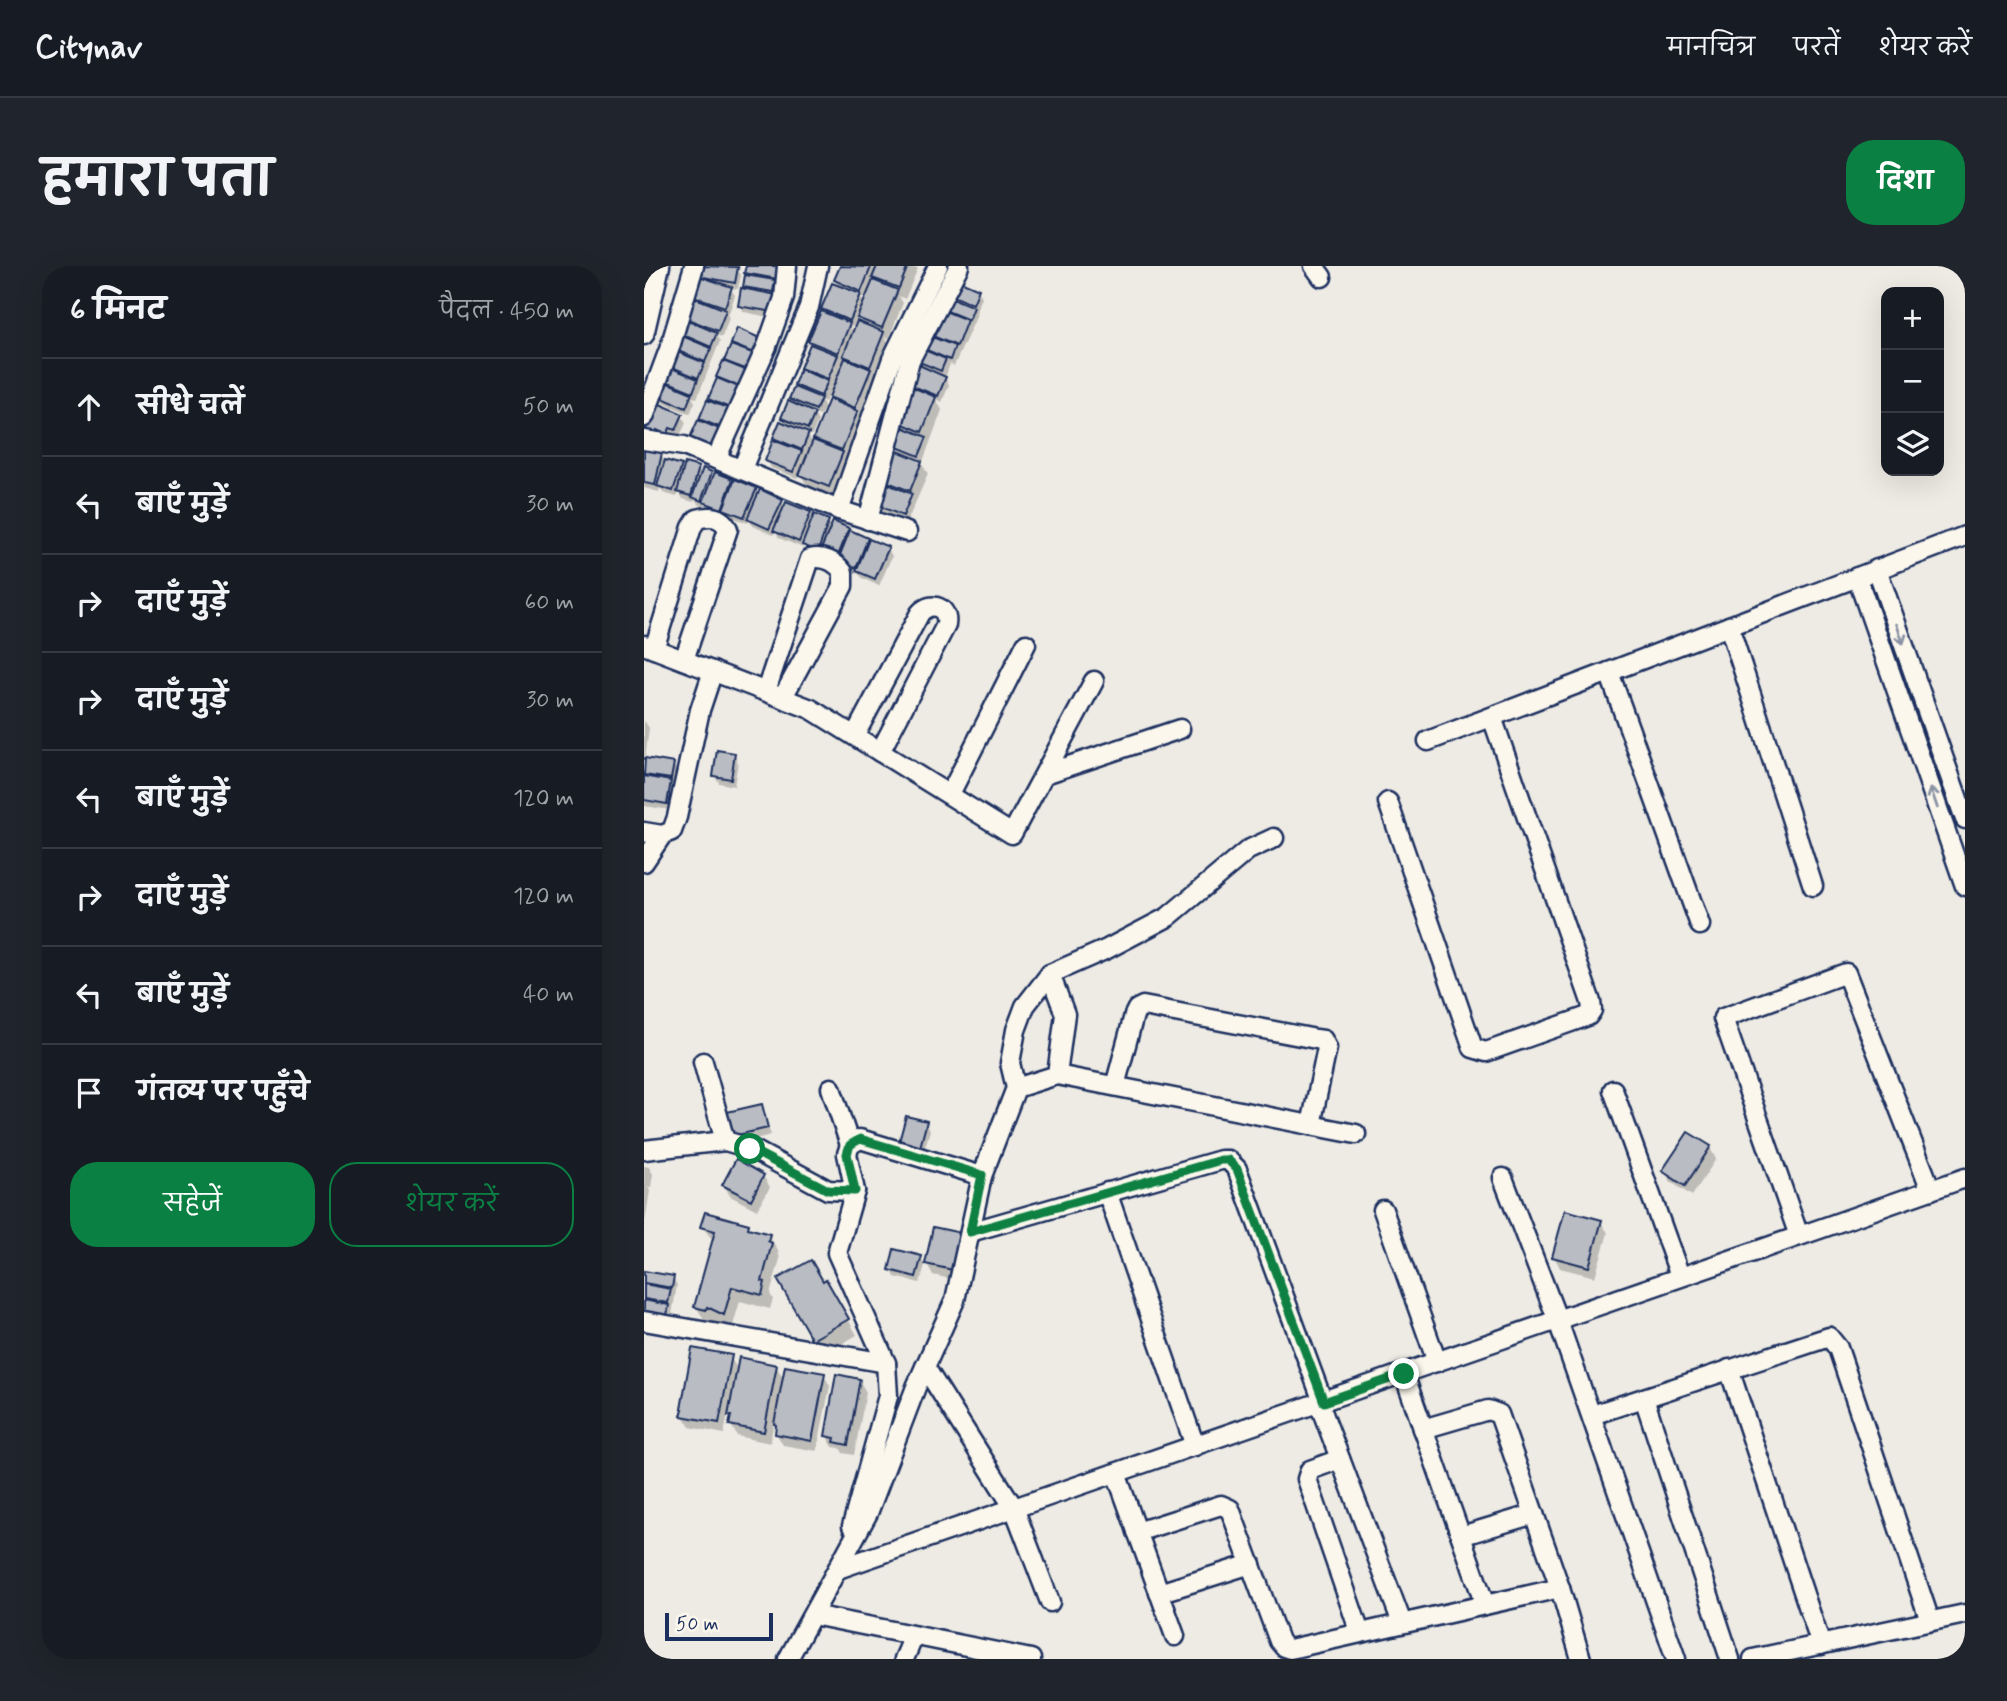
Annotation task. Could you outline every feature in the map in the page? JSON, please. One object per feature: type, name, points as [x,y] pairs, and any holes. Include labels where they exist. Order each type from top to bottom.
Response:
[{"type":"street","points":[[644,335],[660,266]]},
{"type":"street","points":[[644,417],[670,347],[694,266]]},
{"type":"street","points":[[716,459],[767,346],[784,298],[787,266]]},
{"type":"street","points":[[742,469],[809,307],[818,266]]},
{"type":"street","points":[[839,510],[895,352],[938,266]]},
{"type":"street","points":[[868,520],[911,360],[959,266]]},
{"type":"street","points":[[644,440],[684,446],[839,510],[907,532]]},
{"type":"street","points":[[684,660],[728,529],[717,517],[697,519],[692,527],[649,647],[811,709],[1012,834],[1094,681]]},
{"type":"street","points":[[1428,741],[1965,536]]},
{"type":"street","points":[[819,557],[830,561],[843,572],[843,586],[775,694],[810,559],[819,557]]},
{"type":"street","points":[[1877,569],[1965,819]]},
{"type":"street","points":[[1857,577],[1965,886]]},
{"type":"street","points":[[855,735],[920,613],[925,607],[943,609],[947,615],[946,625],[880,752]]},
{"type":"street","points":[[1729,626],[1813,886]]},
{"type":"street","points":[[950,794],[1026,645]]},
{"type":"street","points":[[644,862],[653,833],[672,831],[700,710],[713,671]]},
{"type":"street","points":[[1609,672],[1700,925]]},
{"type":"street","points":[[1388,802],[1473,1048],[1486,1052],[1588,1016],[1592,1010],[1591,1002],[1492,717]]},
{"type":"street","points":[[1045,774],[1180,729]]},
{"type":"street","points":[[788,1659],[868,1513],[925,1367],[955,1300],[982,1175],[1016,1088],[1010,1063],[1016,1030],[1025,1006],[1050,974],[1107,949],[1168,917],[1248,850],[1274,838]]},
{"type":"street","points":[[1799,1236],[1723,1018],[1846,973],[1931,1190]]},
{"type":"street","points":[[1050,974],[1065,1014],[1057,1075]]},
{"type":"street","points":[[1115,1086],[1134,1015],[1143,1006],[1322,1040],[1326,1048],[1311,1125]]},
{"type":"street","points":[[703,1062],[725,1141]]},
{"type":"street","points":[[1016,1088],[1057,1075],[1356,1134]]},
{"type":"street","points":[[831,1088],[850,1145],[847,1154],[855,1191],[837,1253],[886,1363],[888,1396],[851,1529]]},
{"type":"street","points":[[1613,1090],[1680,1276]]},
{"type":"street","points":[[850,1145],[860,1139],[982,1175]]},
{"type":"street","points":[[644,1150],[725,1141],[750,1149],[828,1190],[855,1191]]},
{"type":"street","points":[[970,1232],[1221,1160],[1234,1164],[1402,1623]]},
{"type":"street","points":[[1503,1178],[1592,1415],[1676,1659]]},
{"type":"street","points":[[838,1569],[1965,1178]]},
{"type":"street","points":[[1107,1192],[1195,1446]]},
{"type":"street","points":[[1383,1210],[1437,1362]]},
{"type":"street","points":[[644,1321],[886,1363]]},
{"type":"street","points":[[1592,1415],[1829,1337],[1834,1341],[1930,1622]]},
{"type":"street","points":[[925,1367],[1014,1508],[1050,1602]]},
{"type":"street","points":[[1729,1370],[1821,1645]]},
{"type":"street","points":[[1404,1374],[1485,1605]]},
{"type":"street","points":[[1644,1398],[1730,1659]]},
{"type":"street","points":[[1423,1429],[1488,1410],[1499,1415],[1560,1588],[1581,1659]]},
{"type":"street","points":[[1340,1459],[1310,1470],[1307,1479],[1360,1633]]},
{"type":"street","points":[[1116,1473],[1175,1636]]},
{"type":"street","points":[[1137,1532],[1221,1505],[1227,1506],[1279,1641],[1284,1647],[1290,1648],[1560,1588]]},
{"type":"street","points":[[1461,1536],[1534,1514]]},
{"type":"street","points":[[1159,1593],[1251,1564]]},
{"type":"street","points":[[1753,1659],[1965,1614]]},
{"type":"street","points":[[813,1615],[1031,1659]]},
{"type":"street","points":[[904,1659],[914,1636]]},
{"type":"building","points":[[700,266],[738,267],[735,283],[698,276]]},
{"type":"building","points":[[746,266],[779,266],[777,279],[744,273]]},
{"type":"building","points":[[840,266],[871,267],[861,292],[834,280]]},
{"type":"building","points":[[877,266],[908,266],[899,288],[872,278]]},
{"type":"building","points":[[745,275],[775,280],[773,292],[743,287]]},
{"type":"building","points":[[699,276],[732,287],[725,307],[693,296]]},
{"type":"building","points":[[956,279],[979,289],[973,304],[950,295]]},
{"type":"building","points":[[873,280],[898,290],[882,328],[857,318]]},
{"type":"building","points":[[832,283],[861,294],[850,321],[821,309]]},
{"type":"building","points":[[741,288],[777,295],[774,312],[738,306]]},
{"type":"building","points":[[947,296],[974,307],[969,320],[942,309]]},
{"type":"building","points":[[693,297],[726,310],[718,331],[685,318]]},
{"type":"building","points":[[940,309],[967,320],[957,346],[930,335]]},
{"type":"building","points":[[821,311],[850,323],[838,353],[808,341]]},
{"type":"building","points":[[687,320],[717,333],[711,347],[681,334]]},
{"type":"building","points":[[857,321],[884,332],[870,367],[843,356]]},
{"type":"building","points":[[737,328],[762,339],[756,354],[731,344]]},
{"type":"building","points":[[680,335],[711,348],[705,362],[673,349]]},
{"type":"building","points":[[927,335],[955,346],[950,360],[922,348]]},
{"type":"building","points":[[810,344],[838,355],[828,379],[800,368]]},
{"type":"building","points":[[731,345],[755,354],[748,370],[724,361]]},
{"type":"building","points":[[922,349],[946,359],[941,371],[917,361]]},
{"type":"building","points":[[673,350],[705,363],[698,378],[667,365]]},
{"type":"building","points":[[845,358],[871,369],[855,408],[829,397]]},
{"type":"building","points":[[723,361],[748,371],[741,387],[716,377]]},
{"type":"building","points":[[919,365],[946,377],[938,396],[910,385]]},
{"type":"building","points":[[667,366],[698,379],[693,392],[661,379]]},
{"type":"building","points":[[800,369],[828,381],[821,396],[794,385]]},
{"type":"building","points":[[717,378],[741,388],[732,409],[708,399]]},
{"type":"building","points":[[661,380],[692,393],[686,408],[655,395]]},
{"type":"building","points":[[910,386],[936,397],[922,432],[896,421]]},
{"type":"building","points":[[794,387],[821,398],[816,410],[789,399]]},
{"type":"building","points":[[829,399],[858,411],[842,450],[813,439]]},
{"type":"building","points":[[707,400],[732,410],[724,429],[699,419]]},
{"type":"building","points":[[653,401],[683,414],[676,430],[670,428],[667,435],[657,430],[656,434],[644,428],[644,421]]},
{"type":"building","points":[[788,401],[815,413],[808,429],[781,418]]},
{"type":"building","points":[[698,420],[722,430],[713,450],[689,440]]},
{"type":"building","points":[[780,421],[809,433],[802,450],[773,438]]},
{"type":"building","points":[[900,426],[927,437],[919,456],[892,445]]},
{"type":"building","points":[[773,440],[802,451],[793,472],[765,461]]},
{"type":"building","points":[[813,440],[843,452],[829,487],[799,475]]},
{"type":"building","points":[[644,449],[662,453],[655,485],[644,483]]},
{"type":"building","points":[[895,450],[922,461],[910,491],[883,480]]},
{"type":"building","points":[[665,460],[682,465],[673,491],[657,486]]},
{"type":"building","points":[[685,463],[699,467],[691,496],[677,492]]},
{"type":"building","points":[[703,468],[712,472],[701,501],[692,497]]},
{"type":"building","points":[[715,472],[733,479],[722,509],[703,502]]},
{"type":"building","points":[[735,479],[757,488],[744,517],[723,509]]},
{"type":"building","points":[[883,482],[912,494],[903,516],[874,504]]},
{"type":"building","points":[[760,489],[783,500],[769,529],[747,519]]},
{"type":"building","points":[[786,502],[811,512],[799,542],[773,531]]},
{"type":"building","points":[[814,514],[829,520],[818,551],[802,545]]},
{"type":"building","points":[[833,521],[849,528],[836,561],[819,554]]},
{"type":"building","points":[[850,530],[868,538],[856,568],[838,560]]},
{"type":"building","points":[[869,539],[889,547],[875,579],[856,571]]},
{"type":"building","points":[[717,750],[735,753],[731,779],[713,776]]},
{"type":"building","points":[[645,758],[674,763],[671,779],[644,775]]},
{"type":"building","points":[[644,776],[671,781],[667,804],[644,800]]},
{"type":"building","points":[[762,1104],[768,1128],[733,1136],[727,1112]]},
{"type":"building","points":[[906,1116],[927,1121],[918,1155],[897,1149]]},
{"type":"building","points":[[1688,1132],[1711,1146],[1685,1186],[1662,1171]]},
{"type":"building","points":[[736,1159],[764,1175],[751,1200],[722,1185]]},
{"type":"building","points":[[1565,1210],[1602,1220],[1589,1267],[1552,1257]]},
{"type":"building","points":[[705,1212],[749,1224],[748,1228],[770,1234],[768,1241],[772,1243],[762,1281],[765,1282],[762,1295],[732,1287],[724,1315],[707,1307],[706,1310],[694,1307],[715,1231],[700,1227]]},
{"type":"building","points":[[933,1227],[961,1233],[953,1270],[925,1264]]},
{"type":"building","points":[[894,1249],[922,1256],[916,1277],[889,1270]]},
{"type":"building","points":[[811,1260],[823,1281],[826,1279],[849,1319],[812,1340],[777,1279]]},
{"type":"building","points":[[644,1271],[674,1276],[672,1288],[644,1283]]},
{"type":"building","points":[[644,1284],[671,1289],[668,1303],[644,1299]]},
{"type":"building","points":[[644,1300],[669,1305],[666,1320],[644,1316]]},
{"type":"building","points":[[692,1348],[732,1355],[719,1423],[681,1416]]},
{"type":"building","points":[[739,1357],[777,1365],[764,1432],[729,1425],[731,1416],[728,1416]]},
{"type":"building","points":[[785,1366],[825,1373],[812,1441],[775,1434],[774,1424]]},
{"type":"building","points":[[836,1374],[860,1379],[848,1445],[834,1442],[835,1438],[825,1436]]},
{"type":"route","points":[[750,1149],[828,1190],[855,1191],[847,1154],[850,1145],[860,1139],[982,1175],[970,1232],[1228,1160],[1237,1169],[1324,1402],[1404,1374]]}]
